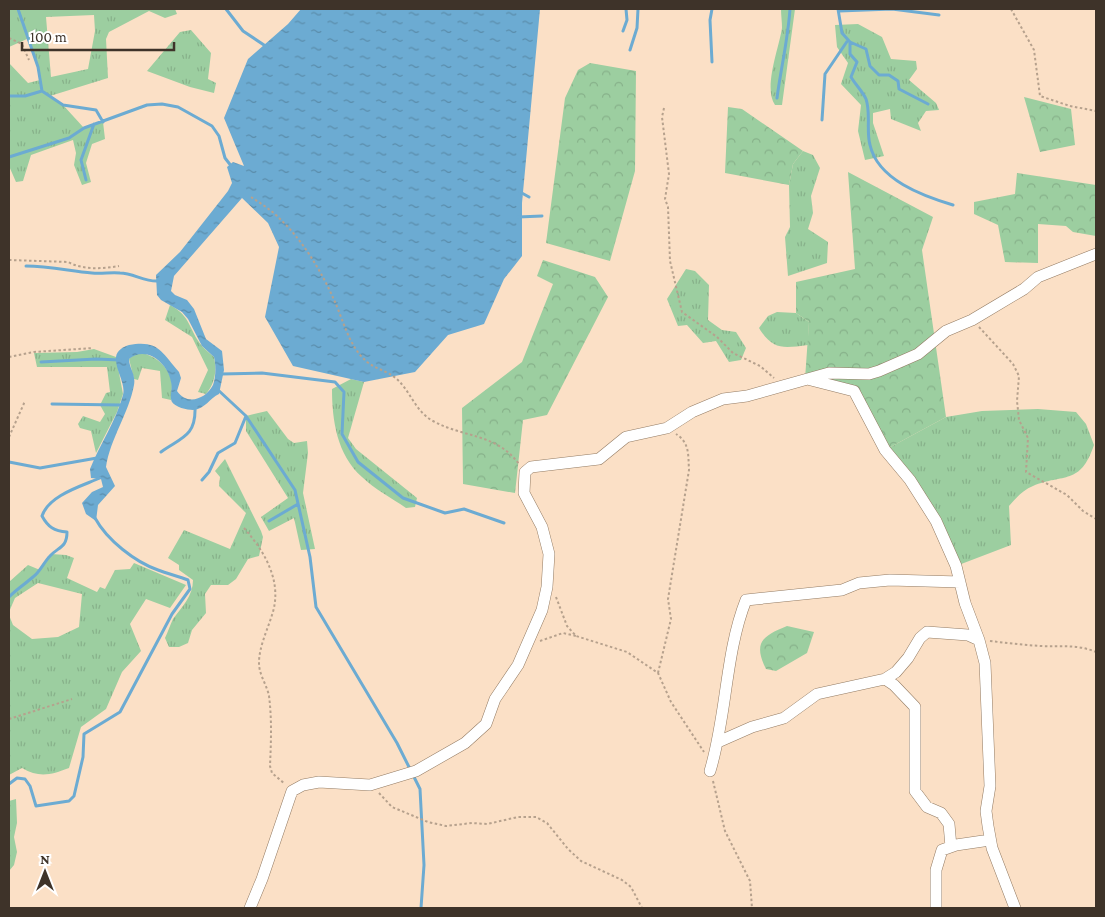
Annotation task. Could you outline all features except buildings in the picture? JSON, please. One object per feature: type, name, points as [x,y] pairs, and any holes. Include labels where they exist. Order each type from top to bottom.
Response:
[{"type":"street","points":[[250,908],[292,791],[303,785],[319,782],[370,785],[416,771],[451,752],[477,734],[486,724],[495,699],[518,665],[542,610],[549,554],[542,527],[524,493],[525,472],[530,467],[542,464],[600,459],[626,438],[667,428],[692,412],[724,399],[747,396],[829,373],[869,374],[879,371],[918,354],[946,331],[972,320],[1024,290],[1038,277],[1096,254]]},
{"type":"street","points":[[805,379],[854,391],[885,450],[910,480],[936,521],[956,566],[985,663],[990,786],[986,811],[990,840],[1015,908]]},
{"type":"street","points":[[710,771],[718,742],[737,623],[746,600],[842,590],[859,583],[890,580],[960,582]]},
{"type":"street","points":[[718,742],[752,727],[784,718],[817,694],[885,680],[896,672],[926,632],[968,635],[979,640]]},
{"type":"street","points":[[885,680],[894,684],[915,707],[915,791],[927,807],[941,813],[949,824],[951,847]]},
{"type":"street","points":[[936,908],[936,870],[942,850],[990,840]]},
{"type":"path","points":[[1011,9],[1034,50],[1040,96],[1070,106],[1096,111]]},
{"type":"path","points":[[9,38],[22,44],[28,60]]},
{"type":"path","points":[[664,108],[662,117],[669,174],[665,199],[668,207],[670,261],[682,312],[717,337],[733,353],[760,366],[785,384]]},
{"type":"path","points":[[251,196],[280,218],[303,246],[334,300],[353,344],[364,360],[394,376],[420,412],[433,421],[498,443],[511,453],[525,472]]},
{"type":"path","points":[[9,260],[68,262],[74,265],[100,269],[119,266]]},
{"type":"path","points":[[972,320],[1013,364],[1019,376],[1017,401],[1019,420],[1028,438],[1026,472],[1067,495],[1083,511],[1096,519]]},
{"type":"path","points":[[9,357],[34,352],[93,348]]},
{"type":"path","points":[[9,437],[25,401]]},
{"type":"path","points":[[658,673],[671,619],[668,599],[689,470],[688,448],[684,439],[667,428]]},
{"type":"path","points":[[244,528],[258,544],[272,572],[275,586],[274,612],[260,655],[259,667],[268,693],[271,711],[270,766],[272,773],[292,791]]},
{"type":"path","points":[[553,589],[567,626],[576,636]]},
{"type":"path","points":[[524,648],[563,633],[627,652],[658,673],[671,702],[704,751],[726,832],[750,881],[752,908]]},
{"type":"path","points":[[979,640],[1044,646],[1083,646],[1096,652]]},
{"type":"path","points":[[9,719],[72,699]]},
{"type":"path","points":[[370,785],[392,807],[428,822],[446,826],[465,823],[487,824],[518,817],[536,817],[547,823],[568,849],[581,861],[622,880],[631,887],[642,908]]},
{"type":"green space","points":[[9,9],[175,9],[177,14],[165,18],[149,11],[109,32],[106,39],[108,78],[50,96],[63,105],[84,128],[103,122],[105,139],[92,144],[86,163],[91,182],[82,185],[74,165],[76,153],[73,140],[31,155],[23,181],[16,182],[9,166],[9,63],[28,83],[40,80],[38,67],[27,39],[9,47]],"holes":[[[94,15],[95,31],[88,69],[51,77],[46,17]]]},
{"type":"green space","points":[[781,9],[795,9],[782,105],[775,105],[772,98],[771,78],[782,28]]},
{"type":"green space","points":[[858,24],[882,37],[891,59],[916,61],[917,69],[909,80],[936,103],[939,110],[926,111],[918,123],[921,131],[891,119],[890,109],[873,113],[873,123],[884,156],[865,160],[858,131],[861,105],[841,84],[848,63],[837,47],[835,25]]},
{"type":"green space","points":[[191,30],[211,53],[208,79],[216,83],[214,93],[190,87],[147,71],[180,32]]},
{"type":"green space","points":[[590,63],[636,71],[635,171],[610,261],[546,243],[565,98],[578,70]]},
{"type":"green space","points":[[1024,97],[1071,109],[1075,145],[1040,152]]},
{"type":"green space","points":[[728,107],[742,109],[803,151],[793,164],[789,185],[725,173]]},
{"type":"green space","points":[[803,151],[813,155],[820,168],[811,196],[813,213],[808,229],[828,242],[827,263],[788,276],[785,237],[790,227],[789,185],[793,164]]},
{"type":"green space","points":[[848,172],[933,217],[922,250],[946,417],[885,450],[854,391],[805,379],[809,322],[796,313],[796,282],[855,269]]},
{"type":"green space","points":[[1017,173],[1096,185],[1096,236],[1073,232],[1066,226],[1038,224],[1038,263],[1005,262],[998,225],[974,214],[974,202],[1015,194]]},
{"type":"green space","points":[[543,260],[595,277],[608,297],[547,415],[523,420],[515,493],[463,484],[462,408],[522,362],[553,284],[537,276]]},
{"type":"green space","points":[[686,269],[695,271],[709,285],[708,320],[722,330],[736,332],[746,348],[741,360],[729,362],[716,341],[703,343],[687,325],[678,326],[667,299]]},
{"type":"green space","points":[[170,305],[182,314],[202,346],[214,357],[214,377],[206,394],[198,392],[208,370],[192,337],[165,320]]},
{"type":"green space","points":[[777,312],[796,313],[809,322],[808,345],[786,347],[769,341],[759,328],[768,316]]},
{"type":"green space","points":[[94,349],[116,357],[123,394],[117,412],[96,453],[91,431],[80,428],[78,424],[83,416],[100,422],[105,414],[100,405],[106,393],[110,392],[107,367],[37,367],[34,353],[77,352]]},
{"type":"green space","points":[[136,353],[142,353],[154,358],[168,371],[172,384],[171,400],[162,398],[160,371],[142,368],[138,380],[134,379],[129,359]]},
{"type":"green space","points":[[351,379],[364,382],[348,438],[356,449],[417,498],[415,507],[406,508],[372,486],[354,468],[342,448],[335,425],[332,389]]},
{"type":"green space","points":[[1038,409],[1076,412],[1086,424],[1094,445],[1089,458],[1077,473],[1029,488],[1020,494],[1009,506],[1011,545],[956,566],[936,521],[885,450],[946,417],[982,411]]},
{"type":"green space","points":[[267,411],[288,439],[294,443],[307,441],[308,453],[303,493],[315,549],[301,550],[294,518],[269,531],[261,517],[288,498],[246,431],[246,416]]},
{"type":"green space","points":[[225,459],[261,531],[263,537],[259,556],[248,559],[236,579],[228,585],[211,585],[205,594],[206,613],[192,630],[188,643],[179,647],[169,647],[165,638],[173,619],[183,606],[193,586],[193,580],[179,570],[179,565],[168,558],[184,530],[230,549],[246,513],[219,486],[220,477],[215,471]]},
{"type":"green space","points":[[51,554],[66,555],[74,558],[67,578],[97,592],[100,587],[105,589],[115,570],[130,569],[134,563],[186,585],[170,608],[146,599],[130,624],[141,651],[122,672],[106,709],[81,727],[69,768],[40,774],[22,768],[9,775],[9,615],[13,625],[32,639],[58,637],[79,627],[82,594],[38,583],[15,598],[9,612],[9,582],[28,565],[40,570]]},
{"type":"green space","points":[[787,626],[814,632],[807,653],[776,671],[766,669],[760,653],[762,641],[771,633]]},
{"type":"green space","points":[[16,799],[17,823],[14,837],[17,852],[14,865],[9,871],[9,801]]},
{"type":"water","points":[[301,9],[540,9],[522,203],[522,256],[504,279],[484,324],[448,335],[415,372],[364,382],[293,366],[265,317],[279,247],[268,223],[242,198],[174,276],[171,291],[175,295],[187,300],[194,309],[206,339],[222,351],[224,370],[219,394],[197,409],[190,410],[178,407],[172,402],[169,375],[161,363],[149,355],[142,354],[129,359],[134,378],[132,395],[111,446],[106,467],[115,486],[98,505],[96,521],[86,514],[82,503],[92,492],[103,487],[101,479],[91,478],[90,469],[123,395],[124,390],[116,362],[119,351],[129,345],[139,344],[147,344],[158,349],[179,372],[181,378],[177,391],[186,398],[196,399],[201,397],[213,385],[215,378],[214,357],[202,346],[188,319],[182,312],[161,300],[157,295],[156,275],[180,252],[228,191],[232,183],[227,167],[233,162],[244,166],[224,118],[248,59],[288,24]]},
{"type":"waterway","points":[[18,9],[38,67],[42,91],[63,105],[96,110],[103,122]]},
{"type":"waterway","points":[[226,9],[243,31],[267,47]]},
{"type":"waterway","points":[[623,31],[627,20],[626,9]]},
{"type":"waterway","points":[[630,50],[637,28],[638,9]]},
{"type":"waterway","points":[[712,9],[710,20],[712,62]]},
{"type":"waterway","points":[[777,98],[790,9]]},
{"type":"waterway","points":[[838,9],[842,33],[850,42],[850,54],[857,62],[851,77],[866,99],[869,140],[875,157],[882,168],[903,185],[928,197],[953,205]]},
{"type":"waterway","points":[[839,11],[892,9],[939,15]]},
{"type":"waterway","points":[[822,120],[825,74],[848,40]]},
{"type":"waterway","points":[[850,42],[866,49],[870,66],[879,75],[889,75],[898,81],[899,89],[928,104]]},
{"type":"waterway","points":[[9,96],[25,96],[42,91]]},
{"type":"waterway","points":[[9,157],[69,138],[84,128],[147,105],[162,104],[178,107],[212,126],[219,136],[225,158],[232,167]]},
{"type":"waterway","points":[[86,180],[81,160],[94,124]]},
{"type":"waterway","points":[[520,192],[529,197]]},
{"type":"waterway","points":[[518,217],[542,216]]},
{"type":"waterway","points":[[26,266],[92,273],[125,273],[158,281]]},
{"type":"waterway","points":[[41,362],[96,359],[120,360]]},
{"type":"waterway","points":[[221,374],[262,373],[335,382],[344,392],[342,434],[358,462],[403,498],[445,513],[464,509],[504,523]]},
{"type":"waterway","points":[[217,389],[246,416],[295,490],[310,557],[316,607],[397,743],[420,789],[424,865],[421,908]]},
{"type":"waterway","points":[[52,404],[121,405]]},
{"type":"waterway","points":[[161,452],[186,436],[190,431],[195,418],[195,408]]},
{"type":"waterway","points":[[202,480],[209,472],[218,453],[235,443],[246,416]]},
{"type":"waterway","points":[[9,462],[40,468],[97,458]]},
{"type":"waterway","points":[[9,597],[35,575],[48,558],[64,544],[67,532],[52,528],[42,516],[51,502],[67,492],[100,478]]},
{"type":"waterway","points":[[269,521],[298,504]]},
{"type":"waterway","points":[[9,784],[17,778],[25,779],[30,786],[36,806],[69,801],[74,796],[83,757],[84,734],[120,712],[172,614],[190,589],[188,580],[149,566],[131,556],[114,542],[95,518]]}]
